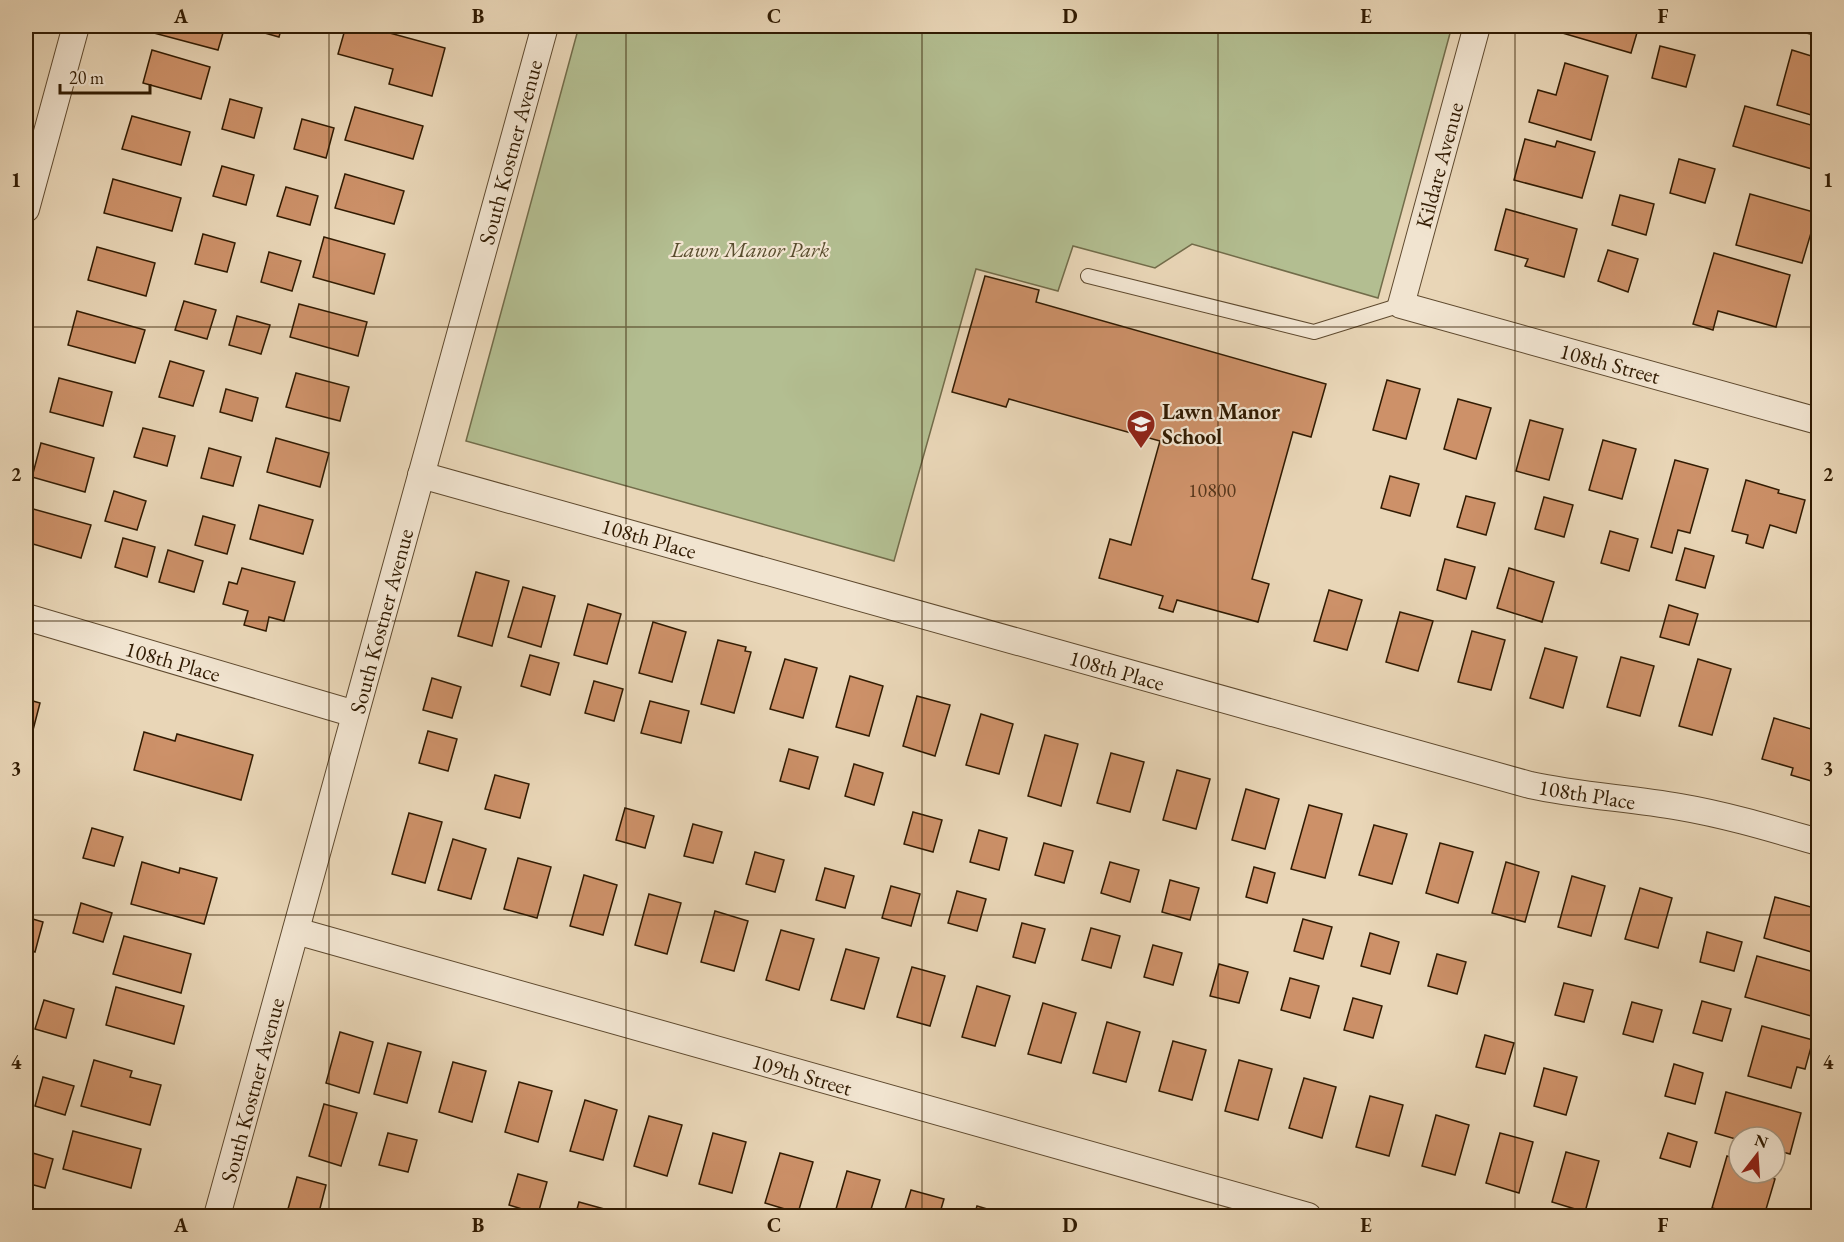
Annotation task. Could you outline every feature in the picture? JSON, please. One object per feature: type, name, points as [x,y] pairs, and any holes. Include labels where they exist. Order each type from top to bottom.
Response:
[{"type":"street","points":[[26,209],[76,26]]},
{"type":"street","name":"South Kostner Avenue","points":[[217,1216],[545,26]]},
{"type":"street","name":"Kildare Avenue","points":[[1401,305],[1478,26]]},
{"type":"street","name":"108th Street","points":[[1401,305],[1818,421]]},
{"type":"street","name":"108th Place","points":[[421,475],[1530,785],[1554,791],[1679,807],[1818,842]]},
{"type":"street","name":"108th Place","points":[[26,618],[355,714]]},
{"type":"street","name":"109th Street","points":[[296,931],[1308,1216]]},
{"type":"lane","points":[[1088,276],[1314,332],[1401,305]]},
{"type":"green space","name":"Lawn Manor Park","points":[[579,26],[1452,26],[1378,298],[1192,244],[1155,268],[1073,246],[1058,291],[976,269],[894,561],[466,441]]},
{"type":"building","points":[[151,26],[225,26],[218,50],[150,32]]},
{"type":"building","points":[[248,26],[282,26],[279,37],[247,28]]},
{"type":"building","points":[[346,26],[364,26],[445,48],[432,96],[389,84],[393,69],[338,54]]},
{"type":"building","points":[[1553,26],[1639,26],[1631,53],[1552,30]]},
{"type":"building","points":[[1788,26],[1818,26],[1818,36],[1787,28]]},
{"type":"building","points":[[1660,46],[1695,55],[1686,87],[1652,78]]},
{"type":"building","points":[[152,50],[210,67],[201,99],[143,83]]},
{"type":"building","points":[[1792,50],[1818,58],[1818,117],[1777,105]]},
{"type":"building","points":[[1565,63],[1608,76],[1591,140],[1529,122],[1538,90],[1556,95]]},
{"type":"building","points":[[230,99],[262,108],[254,138],[222,129]]},
{"type":"building","points":[[1745,106],[1818,127],[1818,148],[1812,169],[1733,146]]},
{"type":"building","points":[[355,107],[423,126],[413,159],[345,140]]},
{"type":"building","points":[[132,116],[190,132],[181,165],[122,149]]},
{"type":"building","points":[[302,119],[334,128],[326,158],[294,149]]},
{"type":"building","points":[[1525,139],[1555,147],[1557,141],[1595,152],[1582,198],[1514,180]]},
{"type":"building","points":[[1679,159],[1715,169],[1705,203],[1670,193]]},
{"type":"building","points":[[222,166],[254,175],[246,205],[213,196]]},
{"type":"building","points":[[345,174],[404,191],[394,224],[335,208]]},
{"type":"building","points":[[113,179],[181,198],[172,231],[104,213]]},
{"type":"building","points":[[286,187],[318,196],[310,225],[277,216]]},
{"type":"building","points":[[1750,194],[1817,213],[1802,263],[1736,245]]},
{"type":"building","points":[[1620,195],[1654,204],[1646,235],[1612,225]]},
{"type":"building","points":[[1506,209],[1577,229],[1564,277],[1525,266],[1528,259],[1495,250]]},
{"type":"building","points":[[203,234],[235,243],[227,272],[195,264]]},
{"type":"building","points":[[324,237],[385,254],[374,294],[313,277]]},
{"type":"building","points":[[97,247],[155,263],[146,296],[88,280]]},
{"type":"building","points":[[1608,250],[1638,259],[1628,292],[1598,281]]},
{"type":"building","points":[[269,252],[301,261],[292,291],[261,282]]},
{"type":"building","points":[[1714,253],[1790,275],[1776,327],[1718,311],[1713,330],[1693,324]]},
{"type":"building","points":[[985,276],[1039,290],[1036,302],[1326,384],[1311,437],[1293,432],[1252,579],[1269,584],[1258,622],[1177,600],[1173,612],[1159,608],[1163,596],[1099,578],[1110,539],[1131,545],[1160,441],[1009,399],[1006,407],[952,392]]},
{"type":"building","points":[[184,301],[216,310],[207,339],[175,330]]},
{"type":"building","points":[[299,304],[367,322],[358,356],[290,337]]},
{"type":"building","points":[[77,311],[145,330],[135,363],[68,345]]},
{"type":"building","points":[[237,316],[270,325],[261,354],[229,345]]},
{"type":"building","points":[[170,361],[204,371],[193,406],[159,397]]},
{"type":"building","points":[[296,373],[349,387],[340,421],[286,407]]},
{"type":"building","points":[[59,378],[112,392],[103,426],[50,412]]},
{"type":"building","points":[[1387,380],[1420,389],[1406,439],[1373,430]]},
{"type":"building","points":[[226,389],[258,398],[252,421],[220,412]]},
{"type":"building","points":[[1458,399],[1491,408],[1476,459],[1444,449]]},
{"type":"building","points":[[1530,420],[1563,429],[1549,480],[1516,471]]},
{"type":"building","points":[[143,428],[175,436],[167,466],[134,457]]},
{"type":"building","points":[[276,438],[329,453],[320,487],[267,472]]},
{"type":"building","points":[[1603,440],[1636,449],[1622,499],[1589,490]]},
{"type":"building","points":[[41,443],[94,458],[85,492],[32,477]]},
{"type":"building","points":[[209,448],[241,457],[233,486],[201,478]]},
{"type":"building","points":[[1675,460],[1708,469],[1690,533],[1678,530],[1672,553],[1651,547]]},
{"type":"building","points":[[1390,476],[1419,484],[1410,516],[1381,508]]},
{"type":"building","points":[[1746,480],[1779,490],[1778,493],[1805,500],[1796,533],[1770,525],[1763,548],[1746,543],[1748,535],[1732,531]]},
{"type":"building","points":[[114,491],[146,501],[137,530],[105,521]]},
{"type":"building","points":[[1466,496],[1495,503],[1486,535],[1457,527]]},
{"type":"building","points":[[1544,497],[1573,505],[1564,537],[1535,529]]},
{"type":"building","points":[[259,505],[313,520],[303,554],[250,539]]},
{"type":"building","points":[[26,507],[91,525],[81,558],[26,542]]},
{"type":"building","points":[[203,516],[235,525],[227,554],[195,545]]},
{"type":"building","points":[[1610,531],[1638,539],[1629,571],[1601,563]]},
{"type":"building","points":[[123,538],[155,547],[147,577],[115,567]]},
{"type":"building","points":[[1685,548],[1714,556],[1705,588],[1676,580]]},
{"type":"building","points":[[168,550],[203,561],[194,592],[159,582]]},
{"type":"building","points":[[1445,559],[1475,567],[1466,599],[1437,590]]},
{"type":"building","points":[[242,568],[295,582],[284,621],[269,617],[266,631],[244,625],[248,611],[223,604],[229,582],[237,584]]},
{"type":"building","points":[[1509,568],[1554,582],[1542,622],[1497,608]]},
{"type":"building","points":[[476,572],[509,581],[492,646],[458,636]]},
{"type":"building","points":[[523,587],[555,596],[541,647],[508,637]]},
{"type":"building","points":[[1329,590],[1362,600],[1347,650],[1314,641]]},
{"type":"building","points":[[588,604],[621,614],[607,664],[574,655]]},
{"type":"building","points":[[1669,605],[1698,614],[1689,645],[1660,637]]},
{"type":"building","points":[[1400,612],[1433,621],[1418,671],[1386,662]]},
{"type":"building","points":[[653,622],[686,632],[672,682],[639,673]]},
{"type":"building","points":[[1472,631],[1505,640],[1491,690],[1458,682]]},
{"type":"building","points":[[718,640],[746,647],[745,651],[751,652],[734,713],[701,704]]},
{"type":"building","points":[[1545,648],[1577,657],[1563,708],[1530,698]]},
{"type":"building","points":[[530,655],[559,663],[550,695],[521,686]]},
{"type":"building","points":[[1621,657],[1654,666],[1640,716],[1607,707]]},
{"type":"building","points":[[785,659],[817,668],[803,718],[770,709]]},
{"type":"building","points":[[1698,659],[1731,669],[1712,735],[1679,726]]},
{"type":"building","points":[[850,676],[883,686],[869,736],[836,727]]},
{"type":"building","points":[[432,678],[461,687],[452,718],[423,710]]},
{"type":"building","points":[[594,681],[623,689],[614,721],[585,713]]},
{"type":"building","points":[[917,696],[950,705],[935,756],[903,746]]},
{"type":"building","points":[[26,699],[40,703],[26,757]]},
{"type":"building","points":[[650,701],[689,711],[681,743],[641,733]]},
{"type":"building","points":[[981,714],[1013,724],[999,774],[966,765]]},
{"type":"building","points":[[1774,718],[1818,731],[1818,783],[1791,775],[1793,768],[1762,759]]},
{"type":"building","points":[[428,731],[457,739],[448,771],[419,763]]},
{"type":"building","points":[[144,732],[175,741],[177,734],[253,755],[241,800],[134,770]]},
{"type":"building","points":[[1045,735],[1078,744],[1061,806],[1028,796]]},
{"type":"building","points":[[789,749],[818,757],[809,789],[780,781]]},
{"type":"building","points":[[1111,753],[1144,762],[1130,812],[1097,803]]},
{"type":"building","points":[[854,764],[883,773],[874,805],[845,796]]},
{"type":"building","points":[[1177,770],[1210,779],[1196,829],[1163,820]]},
{"type":"building","points":[[495,775],[529,784],[520,818],[485,809]]},
{"type":"building","points":[[1246,789],[1279,799],[1265,849],[1232,840]]},
{"type":"building","points":[[1309,805],[1342,814],[1325,878],[1291,869]]},
{"type":"building","points":[[625,808],[654,816],[645,848],[616,840]]},
{"type":"building","points":[[913,812],[942,820],[933,852],[904,844]]},
{"type":"building","points":[[409,813],[442,822],[425,883],[392,874]]},
{"type":"building","points":[[693,824],[722,832],[713,863],[684,856]]},
{"type":"building","points":[[1374,825],[1407,834],[1392,884],[1359,875]]},
{"type":"building","points":[[92,828],[123,837],[114,866],[83,858]]},
{"type":"building","points":[[979,830],[1007,838],[999,870],[970,862]]},
{"type":"building","points":[[453,839],[486,849],[471,899],[438,890]]},
{"type":"building","points":[[1044,843],[1073,851],[1064,883],[1035,875]]},
{"type":"building","points":[[1440,843],[1473,852],[1458,903],[1426,893]]},
{"type":"building","points":[[755,852],[784,860],[775,892],[746,884]]},
{"type":"building","points":[[518,858],[551,867],[537,918],[504,909]]},
{"type":"building","points":[[142,862],[179,873],[180,868],[217,878],[204,924],[131,904]]},
{"type":"building","points":[[1110,862],[1139,870],[1130,902],[1101,893]]},
{"type":"building","points":[[1506,862],[1539,872],[1525,922],[1492,913]]},
{"type":"building","points":[[1254,867],[1275,873],[1267,903],[1246,897]]},
{"type":"building","points":[[825,868],[854,876],[845,908],[816,900]]},
{"type":"building","points":[[584,875],[617,885],[603,935],[570,926]]},
{"type":"building","points":[[1572,876],[1605,886],[1591,936],[1558,927]]},
{"type":"building","points":[[1170,880],[1199,888],[1190,920],[1162,912]]},
{"type":"building","points":[[891,886],[920,894],[911,926],[882,918]]},
{"type":"building","points":[[1640,888],[1672,898],[1658,948],[1625,939]]},
{"type":"building","points":[[957,891],[986,899],[977,931],[948,923]]},
{"type":"building","points":[[649,894],[681,903],[667,954],[635,945]]},
{"type":"building","points":[[1775,897],[1818,909],[1818,954],[1764,938]]},
{"type":"building","points":[[81,903],[112,913],[103,942],[73,933]]},
{"type":"building","points":[[715,911],[748,921],[734,971],[701,962]]},
{"type":"building","points":[[26,917],[43,922],[35,952],[26,949]]},
{"type":"building","points":[[1303,919],[1332,927],[1323,959],[1294,951]]},
{"type":"building","points":[[1022,923],[1045,929],[1035,963],[1013,957]]},
{"type":"building","points":[[1091,928],[1120,936],[1111,968],[1082,960]]},
{"type":"building","points":[[781,930],[814,939],[799,990],[766,980]]},
{"type":"building","points":[[1707,932],[1742,942],[1734,971],[1700,962]]},
{"type":"building","points":[[1370,933],[1399,942],[1390,974],[1361,966]]},
{"type":"building","points":[[124,936],[191,954],[181,993],[113,974]]},
{"type":"building","points":[[1153,945],[1182,953],[1173,985],[1144,977]]},
{"type":"building","points":[[846,949],[879,958],[864,1009],[831,1000]]},
{"type":"building","points":[[1437,954],[1466,962],[1457,994],[1428,986]]},
{"type":"building","points":[[1757,956],[1818,973],[1818,1018],[1745,997]]},
{"type":"building","points":[[1219,964],[1248,972],[1239,1003],[1210,996]]},
{"type":"building","points":[[912,967],[945,976],[930,1026],[897,1017]]},
{"type":"building","points":[[1290,978],[1319,986],[1310,1018],[1281,1010]]},
{"type":"building","points":[[1564,983],[1593,990],[1584,1022],[1555,1015]]},
{"type":"building","points":[[977,986],[1010,996],[995,1046],[962,1037]]},
{"type":"building","points":[[116,987],[184,1006],[174,1044],[106,1025]]},
{"type":"building","points":[[1353,998],[1382,1006],[1373,1038],[1344,1030]]},
{"type":"building","points":[[44,1000],[74,1009],[66,1038],[35,1029]]},
{"type":"building","points":[[1702,1001],[1731,1009],[1722,1041],[1693,1033]]},
{"type":"building","points":[[1632,1002],[1662,1010],[1653,1042],[1623,1034]]},
{"type":"building","points":[[1043,1003],[1076,1013],[1061,1063],[1028,1054]]},
{"type":"building","points":[[1107,1022],[1140,1032],[1126,1082],[1093,1073]]},
{"type":"building","points":[[1762,1026],[1813,1040],[1805,1069],[1797,1067],[1791,1088],[1748,1076]]},
{"type":"building","points":[[340,1032],[373,1042],[359,1093],[326,1083]]},
{"type":"building","points":[[1485,1035],[1514,1043],[1505,1074],[1476,1067]]},
{"type":"building","points":[[1173,1041],[1206,1050],[1192,1100],[1159,1091]]},
{"type":"building","points":[[388,1043],[421,1052],[407,1103],[374,1094]]},
{"type":"building","points":[[94,1060],[132,1071],[130,1077],[161,1085],[150,1125],[81,1106]]},
{"type":"building","points":[[1239,1060],[1272,1069],[1258,1120],[1225,1111]]},
{"type":"building","points":[[453,1062],[486,1071],[472,1122],[439,1112]]},
{"type":"building","points":[[1674,1064],[1703,1073],[1695,1104],[1665,1096]]},
{"type":"building","points":[[1544,1068],[1577,1077],[1566,1115],[1534,1106]]},
{"type":"building","points":[[43,1077],[74,1086],[65,1115],[35,1106]]},
{"type":"building","points":[[1304,1078],[1336,1087],[1322,1138],[1289,1128]]},
{"type":"building","points":[[519,1082],[552,1091],[538,1142],[505,1132]]},
{"type":"building","points":[[1726,1092],[1801,1113],[1790,1154],[1787,1153],[1787,1125],[1727,1125],[1727,1136],[1715,1133]]},
{"type":"building","points":[[1370,1096],[1403,1105],[1389,1156],[1356,1147]]},
{"type":"building","points":[[585,1100],[617,1110],[603,1160],[570,1151]]},
{"type":"building","points":[[324,1104],[357,1113],[341,1166],[309,1156]]},
{"type":"building","points":[[1436,1115],[1469,1125],[1455,1175],[1422,1166]]},
{"type":"building","points":[[649,1116],[682,1125],[667,1176],[634,1166]]},
{"type":"building","points":[[73,1131],[141,1149],[131,1188],[63,1169]]},
{"type":"building","points":[[388,1133],[417,1140],[408,1172],[379,1165]]},
{"type":"building","points":[[713,1133],[746,1142],[732,1193],[699,1184]]},
{"type":"building","points":[[1500,1133],[1533,1142],[1519,1193],[1486,1183]]},
{"type":"building","points":[[1668,1133],[1697,1142],[1690,1167],[1660,1158]]},
{"type":"building","points":[[26,1151],[53,1159],[45,1188],[26,1183]]},
{"type":"building","points":[[1566,1152],[1599,1161],[1585,1212],[1552,1202]]},
{"type":"building","points":[[780,1153],[813,1162],[798,1213],[765,1203]]},
{"type":"building","points":[[1727,1156],[1727,1185],[1773,1185],[1764,1216],[1743,1216],[1712,1208]]},
{"type":"building","points":[[847,1171],[880,1180],[869,1216],[834,1216]]},
{"type":"building","points":[[518,1174],[547,1182],[538,1214],[509,1205]]},
{"type":"building","points":[[297,1177],[326,1185],[318,1216],[288,1209]]},
{"type":"building","points":[[911,1190],[944,1199],[939,1216],[903,1216]]},
{"type":"building","points":[[579,1202],[608,1210],[606,1216],[575,1216]]},
{"type":"building","points":[[977,1206],[1011,1216],[974,1216]]},
{"type":"building","points":[[52,1211],[73,1216],[50,1216]]},
{"type":"place","name":"Lawn Manor School","points":[[1141,450]]}]
